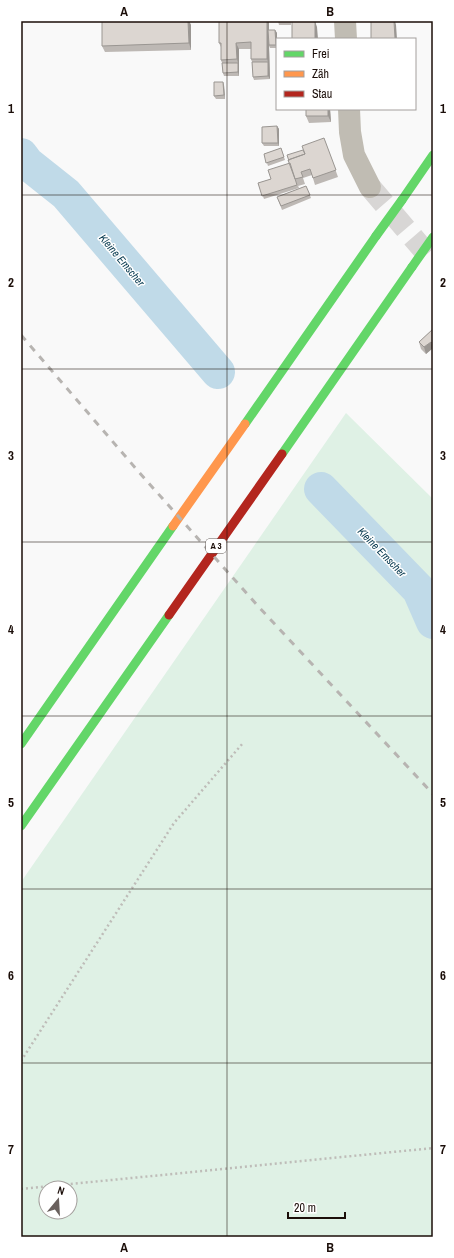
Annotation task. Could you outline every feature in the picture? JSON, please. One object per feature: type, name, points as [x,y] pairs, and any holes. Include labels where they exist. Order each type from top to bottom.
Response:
[{"type":"highway","points":[[21,744],[433,154]]},
{"type":"highway","name":"A 3","points":[[21,826],[433,237]]},
{"type":"street","points":[[345,21],[346,38]]},
{"type":"street","points":[[349,110],[350,132],[354,155],[370,187]]},
{"type":"path","points":[[21,1061],[174,823],[244,743]]},
{"type":"path","points":[[21,1189],[433,1148]]},
{"type":"green space","points":[[346,413],[433,499],[433,1237],[21,1237],[21,882]]},
{"type":"building","points":[[102,21],[188,21],[189,43],[102,46]]},
{"type":"building","points":[[219,21],[267,21],[267,59],[251,59],[251,42],[236,43],[237,59],[221,60]]},
{"type":"building","points":[[292,21],[315,21],[315,38],[292,38]]},
{"type":"building","points":[[371,21],[394,21],[395,38],[371,38]]},
{"type":"building","points":[[268,30],[275,30],[276,45],[269,45]]},
{"type":"building","points":[[252,62],[268,62],[268,76],[253,77]]},
{"type":"building","points":[[222,63],[238,63],[238,72],[223,73]]},
{"type":"building","points":[[214,82],[223,82],[224,95],[214,96]]},
{"type":"building","points":[[306,110],[328,110],[328,116],[306,116]]},
{"type":"building","points":[[277,126],[278,143],[262,143],[262,127]]},
{"type":"building","points":[[324,138],[336,170],[313,178],[310,169],[301,172],[303,177],[295,179],[288,160],[305,154],[302,146]]},
{"type":"building","points":[[281,148],[284,157],[266,163],[264,154]]},
{"type":"building","points":[[303,150],[305,154],[289,160],[287,155]]},
{"type":"building","points":[[290,163],[297,185],[262,196],[258,183],[271,179],[268,170]]},
{"type":"building","points":[[306,186],[310,195],[281,206],[277,197]]},
{"type":"building","points":[[433,329],[433,344],[431,342],[424,347],[419,342]]},
{"type":"waterway","name":"Kleine Emscher","points":[[21,155],[27,163],[66,194],[218,372]]},
{"type":"waterway","name":"Kleine Emscher","points":[[321,489],[419,590],[433,622]]},
{"type":"tunnel","points":[[370,187],[433,261]]},
{"type":"railway","points":[[21,335],[138,471],[257,605],[433,794]]},
{"type":"traffic: fast","points":[[402,200],[433,155]]},
{"type":"traffic: fast","points":[[376,236],[402,200]]},
{"type":"traffic: fast","points":[[245,424],[376,236]]},
{"type":"traffic: fast","points":[[412,267],[433,237]]},
{"type":"traffic: fast","points":[[282,454],[412,267]]},
{"type":"traffic: fast","points":[[21,744],[173,526]]},
{"type":"traffic: fast","points":[[21,826],[169,615]]},
{"type":"traffic: slow","points":[[173,526],[245,424]]},
{"type":"traffic: jam","points":[[169,615],[282,454]]}]
